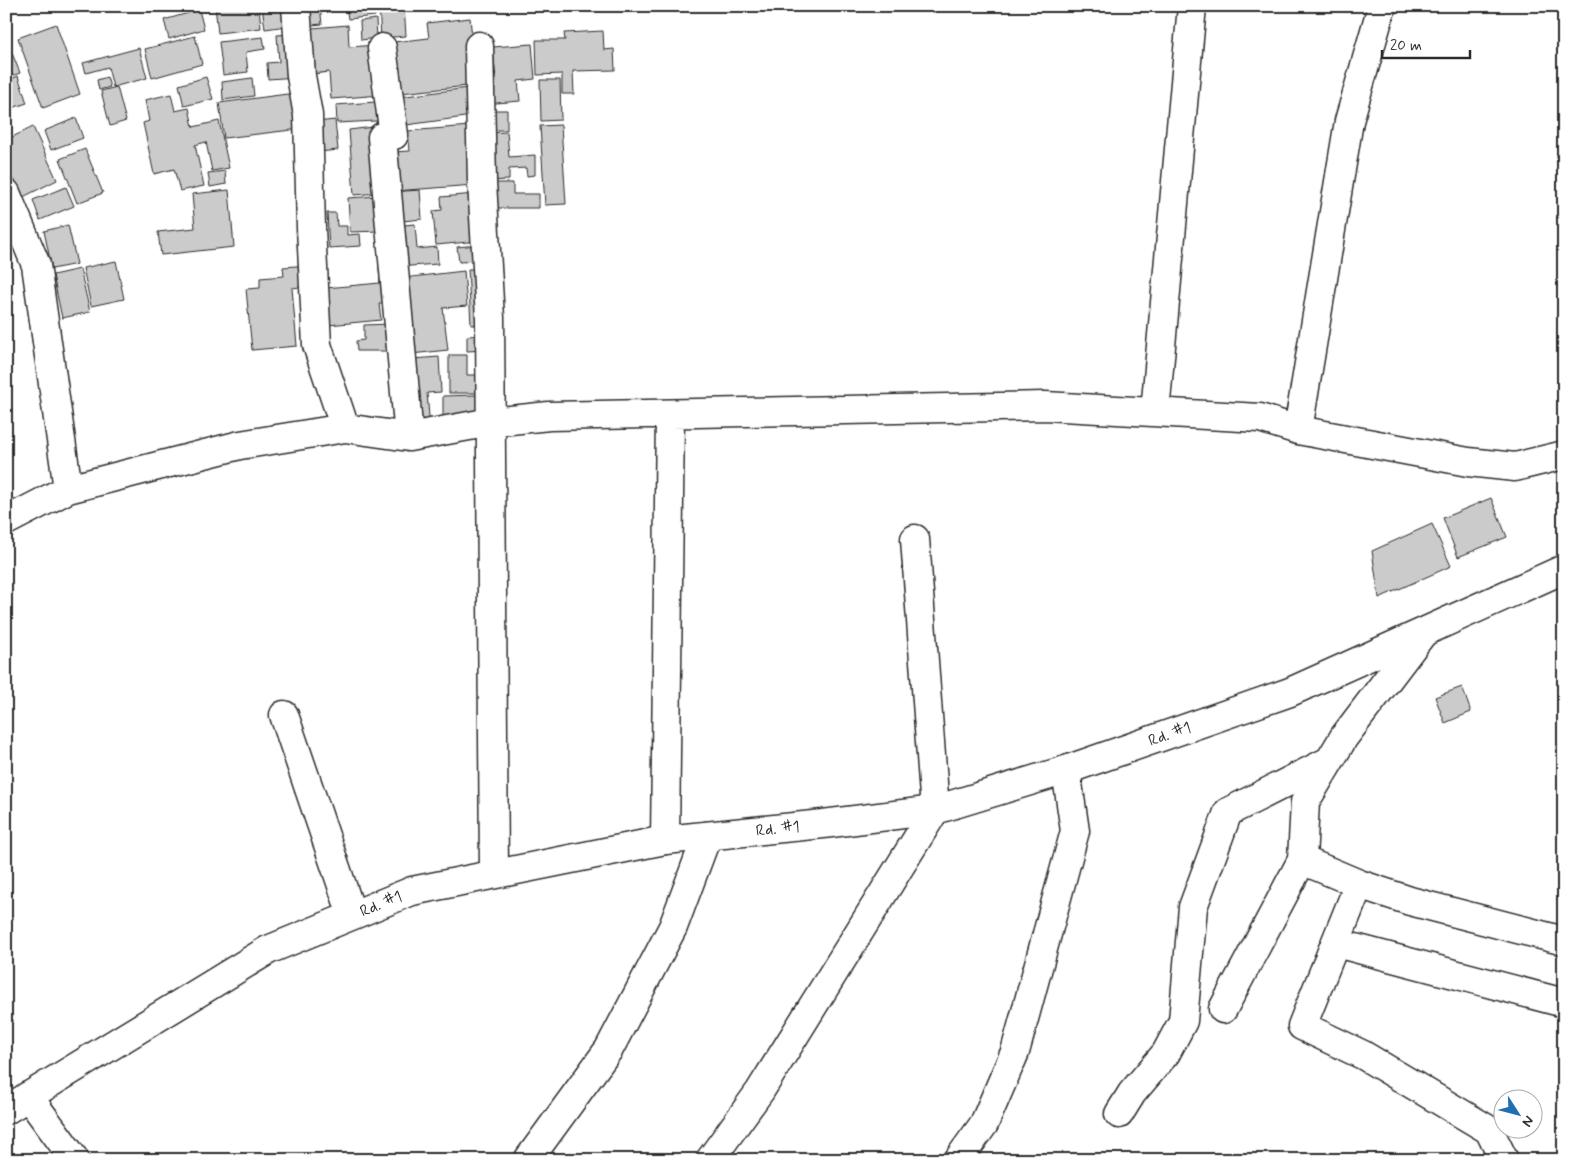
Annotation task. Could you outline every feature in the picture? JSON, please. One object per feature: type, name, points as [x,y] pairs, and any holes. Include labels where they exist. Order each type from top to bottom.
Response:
[{"type":"street","points":[[296,6],[301,76],[308,115],[310,228],[317,345],[345,428]]},
{"type":"street","points":[[1155,412],[1192,6]]},
{"type":"street","points":[[1298,430],[1349,121],[1382,6]]},
{"type":"street","points":[[479,46],[482,182],[490,318],[494,873]]},
{"type":"street","points":[[382,48],[394,135],[382,137],[409,437]]},
{"type":"street","points":[[6,193],[36,265],[68,489]]},
{"type":"street","points":[[6,522],[68,489],[240,445],[345,428],[409,437],[491,422],[549,416],[1045,406],[1260,418],[1298,430],[1468,462],[1515,467],[1564,455]]},
{"type":"street","points":[[665,840],[670,414]]},
{"type":"street","points":[[710,1160],[760,1091],[935,810],[915,539]]},
{"type":"street","name":"Rd. #1","points":[[17,1103],[268,950],[412,891],[665,840],[935,810],[1066,770],[1290,692],[1564,569]]},
{"type":"street","points":[[1223,1009],[1302,860],[1305,802],[1329,761],[1423,633]]},
{"type":"street","points":[[284,715],[352,915]]},
{"type":"street","points":[[1119,1114],[1132,1093],[1166,1053],[1183,1021],[1193,908],[1228,812],[1329,761]]},
{"type":"street","points":[[958,1160],[984,1124],[1015,1052],[1075,831],[1066,770]]},
{"type":"street","points":[[528,1160],[609,1049],[673,927],[708,836]]},
{"type":"street","points":[[1302,860],[1359,884],[1410,901],[1564,941]]},
{"type":"street","points":[[1359,884],[1302,1026],[1363,1055],[1489,1130],[1503,1159]]},
{"type":"street","points":[[1336,943],[1564,1003]]},
{"type":"street","points":[[17,1103],[75,1160]]},
{"type":"building","points":[[174,6],[195,6],[176,12]]},
{"type":"building","points":[[215,6],[259,6],[261,28],[218,33]]},
{"type":"building","points":[[262,6],[292,6],[294,25],[265,29]]},
{"type":"building","points":[[300,6],[320,6],[322,24],[302,26]]},
{"type":"building","points":[[346,6],[374,6],[375,16],[348,19]]},
{"type":"building","points":[[379,6],[404,6],[406,36],[381,38]]},
{"type":"building","points":[[199,10],[204,29],[169,39],[164,20]]},
{"type":"building","points":[[470,18],[477,85],[391,94],[385,43],[429,38],[427,23]]},
{"type":"building","points":[[376,19],[377,38],[361,40],[360,21]]},
{"type":"building","points":[[56,24],[80,94],[43,108],[18,38]]},
{"type":"building","points":[[348,25],[349,47],[377,45],[381,95],[331,99],[329,72],[304,75],[300,29]]},
{"type":"building","points":[[603,31],[604,50],[614,49],[615,70],[573,71],[574,94],[562,94],[562,74],[537,75],[536,40],[565,40],[564,33]]},
{"type":"building","points":[[294,34],[297,77],[268,79],[267,63],[279,62],[277,35]]},
{"type":"building","points":[[195,36],[202,64],[152,78],[145,49]]},
{"type":"building","points":[[263,37],[265,49],[246,52],[248,72],[223,75],[219,42]]},
{"type":"building","points":[[6,38],[20,73],[6,78]]},
{"type":"building","points":[[532,44],[535,79],[518,81],[520,101],[485,104],[482,80],[496,79],[493,47]]},
{"type":"building","points":[[139,48],[147,78],[113,87],[108,67],[86,73],[83,63]]},
{"type":"building","points":[[18,76],[27,103],[6,110],[6,81]]},
{"type":"building","points":[[107,77],[110,87],[99,90],[97,80]]},
{"type":"building","points":[[206,77],[213,99],[184,106],[179,85]]},
{"type":"building","points":[[252,78],[254,96],[223,100],[222,82]]},
{"type":"building","points":[[540,80],[560,80],[561,120],[541,121]]},
{"type":"building","points":[[117,87],[126,121],[110,126],[101,91]]},
{"type":"building","points":[[468,88],[472,116],[399,126],[398,97]]},
{"type":"building","points":[[295,93],[300,129],[224,138],[219,103]]},
{"type":"building","points":[[171,94],[175,111],[189,108],[193,127],[219,121],[229,168],[212,171],[206,142],[195,145],[204,186],[180,191],[174,169],[154,174],[143,123],[149,121],[145,100]]},
{"type":"building","points":[[388,101],[377,133],[376,121],[337,123],[336,105]]},
{"type":"building","points":[[494,110],[507,110],[507,130],[484,130]]},
{"type":"building","points":[[76,118],[83,138],[51,150],[44,131]]},
{"type":"building","points":[[335,120],[338,150],[319,152],[316,122]]},
{"type":"building","points":[[561,125],[566,204],[545,205],[540,126]]},
{"type":"building","points":[[470,126],[474,185],[395,191],[393,152],[410,151],[408,131]]},
{"type":"building","points":[[33,127],[57,180],[21,198],[6,166],[6,140]]},
{"type":"building","points":[[373,127],[379,193],[354,195],[349,130]]},
{"type":"building","points":[[507,132],[509,157],[535,155],[535,175],[527,176],[526,168],[509,169],[509,180],[485,181],[483,133]]},
{"type":"building","points":[[85,149],[103,193],[77,203],[60,159]]},
{"type":"building","points":[[225,171],[226,184],[210,187],[208,173]]},
{"type":"building","points":[[495,183],[513,183],[513,194],[539,194],[539,208],[494,208]]},
{"type":"building","points":[[66,187],[74,206],[40,220],[33,200]]},
{"type":"building","points":[[229,190],[234,247],[161,255],[158,232],[195,228],[192,194]]},
{"type":"building","points":[[420,190],[422,219],[393,222],[390,192]]},
{"type":"building","points":[[475,194],[479,241],[436,245],[433,211],[442,210],[441,197]]},
{"type":"building","points":[[378,196],[380,231],[350,232],[348,198]]},
{"type":"building","points":[[327,213],[336,213],[337,226],[347,226],[347,235],[360,234],[361,246],[329,248]]},
{"type":"building","points":[[415,224],[417,249],[437,247],[438,264],[396,267],[393,226]]},
{"type":"building","points":[[68,225],[77,264],[52,269],[44,231]]},
{"type":"building","points":[[476,245],[477,261],[459,262],[457,247]]},
{"type":"building","points":[[388,252],[391,304],[379,304],[381,320],[318,326],[315,289],[380,283],[378,253]]},
{"type":"building","points":[[116,261],[124,299],[91,306],[83,268]]},
{"type":"building","points":[[310,265],[311,286],[292,288],[297,346],[252,350],[246,289],[260,288],[260,278],[284,276],[283,267]]},
{"type":"building","points":[[80,269],[90,312],[62,318],[53,275]]},
{"type":"building","points":[[468,269],[484,269],[487,324],[471,325]]},
{"type":"building","points":[[464,271],[467,306],[443,308],[448,350],[411,354],[403,278]]},
{"type":"building","points":[[390,324],[390,351],[357,351],[356,341],[364,340],[364,325]]},
{"type":"building","points":[[486,335],[486,350],[467,351],[467,336]]},
{"type":"building","points":[[449,355],[467,355],[467,375],[482,375],[482,393],[449,393]]},
{"type":"building","points":[[439,357],[441,392],[427,393],[430,428],[419,429],[413,359]]},
{"type":"building","points":[[477,395],[478,415],[443,416],[443,396]]},
{"type":"building","points":[[1491,498],[1507,537],[1458,557],[1443,518]]},
{"type":"building","points":[[1432,524],[1451,566],[1379,598],[1372,551]]},
{"type":"building","points":[[1462,687],[1471,712],[1445,723],[1435,697]]}]
